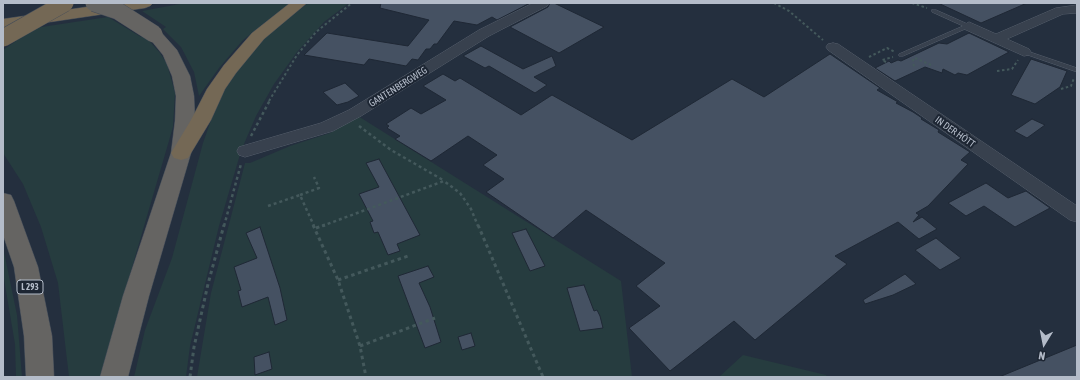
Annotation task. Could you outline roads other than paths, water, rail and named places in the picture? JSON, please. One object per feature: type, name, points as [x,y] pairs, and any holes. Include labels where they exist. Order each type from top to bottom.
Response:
[{"type":"highway","points":[[4,25],[65,3]]},
{"type":"highway","points":[[4,25],[76,3]]},
{"type":"highway","points":[[94,3],[118,11],[154,34],[171,54],[181,76],[185,96],[185,121],[181,153],[136,296],[114,377]]},
{"type":"highway","points":[[4,25],[145,3]]},
{"type":"highway","points":[[181,153],[201,120],[216,89],[230,69],[258,36],[299,3]]},
{"type":"highway","name":"L 293","points":[[3,201],[26,266],[38,336],[40,377]]},
{"type":"street","name":"GANTENBERGWEG","points":[[245,151],[328,127],[347,117],[484,33],[543,3]]},
{"type":"street","points":[[996,39],[1060,11],[1077,9]]},
{"type":"street","points":[[969,26],[1024,52]]},
{"type":"street","name":"IN DER HÖTT","points":[[833,47],[1077,215]]},
{"type":"lane","points":[[934,11],[969,26]]},
{"type":"lane","points":[[901,55],[969,26]]},
{"type":"lane","points":[[1024,52],[1077,71]]}]
